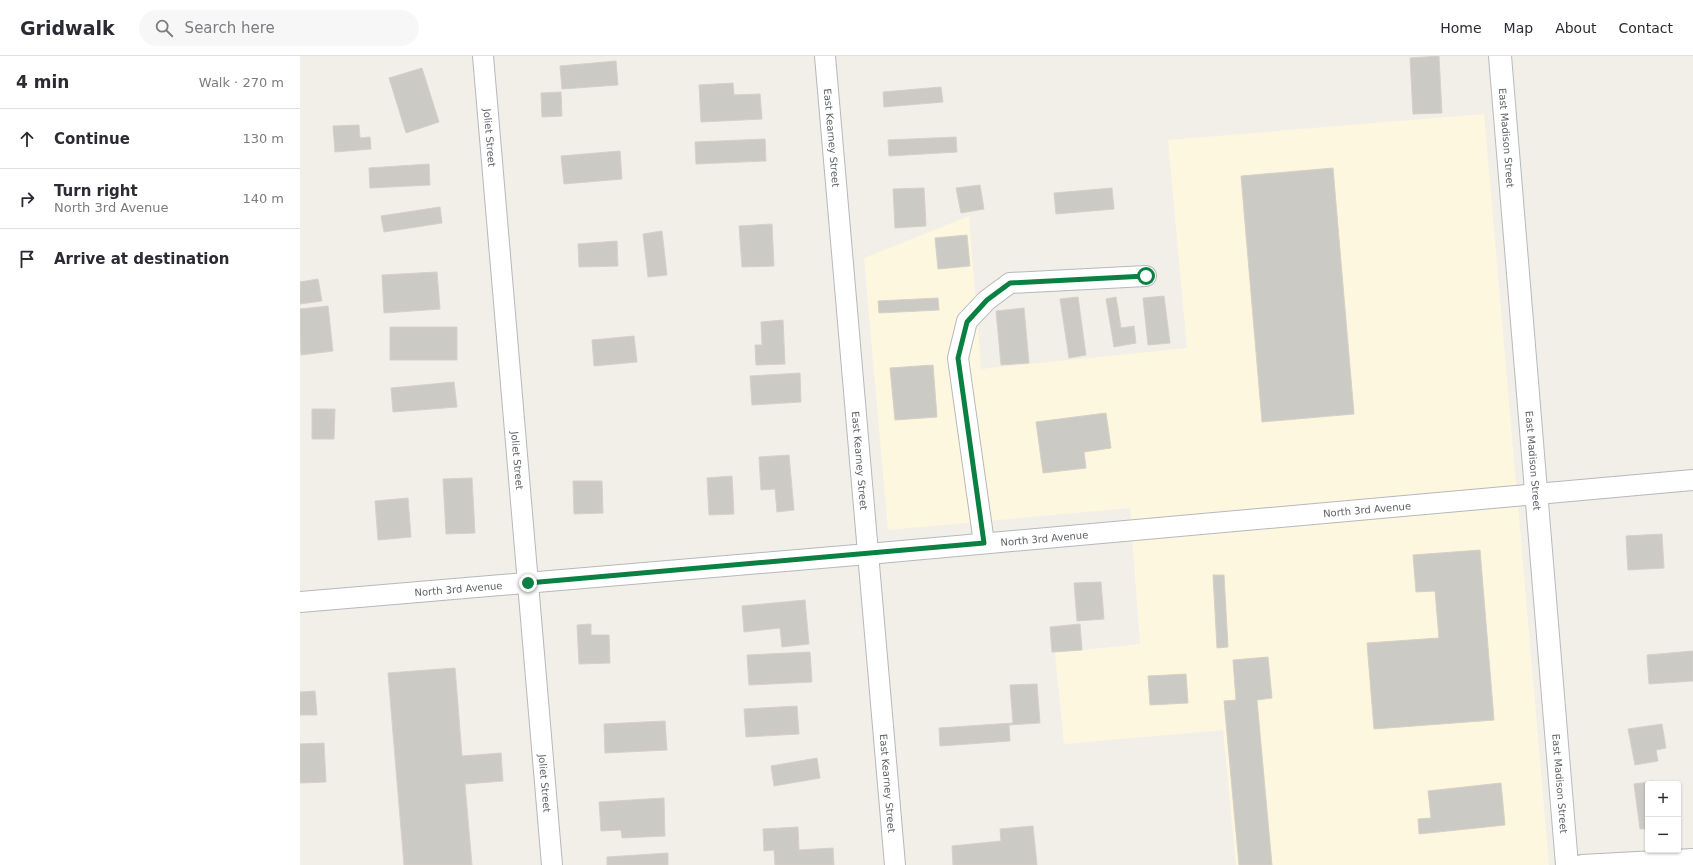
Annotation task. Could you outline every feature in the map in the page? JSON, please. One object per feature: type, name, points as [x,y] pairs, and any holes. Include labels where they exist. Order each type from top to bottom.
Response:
[{"type":"main road","name":"East Madison Street","points":[[1500,56],[1567,865]]},
{"type":"street","name":"Joliet Street","points":[[483,56],[552,865]]},
{"type":"street","name":"East Kearney Street","points":[[825,56],[895,865]]},
{"type":"street","points":[[984,543],[958,358],[967,322],[987,300],[1010,283],[1146,276]]},
{"type":"street","name":"North 3rd Avenue","points":[[300,602],[868,554],[1693,480]]},
{"type":"street","points":[[1582,865],[1693,859]]},
{"type":"shaded area","points":[[1484,114],[1549,865],[1236,865],[1223,730],[1064,744],[1055,653],[1140,644],[1130,508],[888,530],[864,258],[969,216],[981,369],[1187,348],[1168,140]]},
{"type":"building","points":[[1439,56],[1442,113],[1413,114],[1410,58]]},
{"type":"building","points":[[616,61],[618,85],[562,89],[560,66]]},
{"type":"building","points":[[422,68],[439,122],[406,133],[389,78]]},
{"type":"building","points":[[733,83],[734,95],[760,94],[762,119],[701,122],[699,85]]},
{"type":"building","points":[[941,87],[943,102],[884,107],[883,92]]},
{"type":"building","points":[[561,92],[562,116],[542,117],[541,93]]},
{"type":"building","points":[[359,125],[360,138],[370,137],[371,149],[335,152],[333,126]]},
{"type":"building","points":[[956,137],[957,152],[889,156],[888,140]]},
{"type":"building","points":[[765,139],[766,161],[696,164],[695,142]]},
{"type":"building","points":[[620,151],[622,179],[564,184],[561,156]]},
{"type":"building","points":[[429,164],[430,185],[370,188],[369,168]]},
{"type":"building","points":[[1333,168],[1354,414],[1262,422],[1241,176]]},
{"type":"building","points":[[980,185],[984,209],[961,213],[956,188]]},
{"type":"building","points":[[924,188],[926,226],[895,228],[893,189]]},
{"type":"building","points":[[1112,188],[1114,209],[1056,214],[1054,193]]},
{"type":"building","points":[[440,207],[442,223],[384,232],[381,216]]},
{"type":"building","points":[[772,224],[774,266],[742,267],[739,226]]},
{"type":"building","points":[[662,231],[667,275],[648,277],[643,234]]},
{"type":"building","points":[[967,235],[970,266],[938,269],[935,238]]},
{"type":"building","points":[[617,241],[618,266],[579,267],[578,244]]},
{"type":"building","points":[[437,272],[440,309],[384,313],[382,275]]},
{"type":"building","points":[[318,279],[322,301],[300,304],[300,282]]},
{"type":"building","points":[[1164,296],[1170,343],[1148,345],[1143,298]]},
{"type":"building","points":[[1078,297],[1086,355],[1069,358],[1060,299]]},
{"type":"building","points":[[1116,297],[1121,328],[1134,326],[1136,343],[1114,347],[1106,299]]},
{"type":"building","points":[[938,298],[939,310],[879,313],[878,301]]},
{"type":"building","points":[[328,306],[333,351],[301,355],[300,309]]},
{"type":"building","points":[[1024,308],[1029,363],[1001,365],[996,311]]},
{"type":"building","points":[[783,320],[785,364],[756,365],[755,345],[762,345],[761,322]]},
{"type":"building","points":[[390,327],[457,327],[457,360],[390,360]]},
{"type":"building","points":[[634,336],[637,362],[594,366],[592,340]]},
{"type":"building","points":[[933,365],[937,417],[895,420],[890,368]]},
{"type":"building","points":[[800,373],[801,402],[752,405],[750,376]]},
{"type":"building","points":[[454,382],[457,407],[393,412],[391,388]]},
{"type":"building","points":[[312,409],[335,409],[334,439],[312,439]]},
{"type":"building","points":[[1106,413],[1111,448],[1084,452],[1086,468],[1043,473],[1036,422]]},
{"type":"building","points":[[789,455],[794,510],[777,512],[775,489],[761,490],[759,457]]},
{"type":"building","points":[[732,476],[734,514],[709,515],[707,478]]},
{"type":"building","points":[[472,478],[475,533],[446,534],[443,479]]},
{"type":"building","points":[[573,481],[602,481],[603,513],[574,514]]},
{"type":"building","points":[[408,498],[411,537],[378,540],[375,501]]},
{"type":"building","points":[[1662,534],[1664,568],[1628,570],[1626,536]]},
{"type":"building","points":[[1480,550],[1494,720],[1374,729],[1367,643],[1439,638],[1435,591],[1416,592],[1413,555]]},
{"type":"building","points":[[1213,575],[1224,575],[1228,647],[1217,648]]},
{"type":"building","points":[[1101,582],[1104,619],[1077,621],[1074,583]]},
{"type":"building","points":[[805,600],[809,644],[782,647],[780,628],[744,632],[742,606]]},
{"type":"building","points":[[591,624],[591,635],[609,635],[610,663],[579,664],[577,625]]},
{"type":"building","points":[[1080,624],[1082,650],[1052,652],[1050,627]]},
{"type":"building","points":[[1693,651],[1693,681],[1649,684],[1647,655]]},
{"type":"building","points":[[810,652],[812,682],[749,685],[747,655]]},
{"type":"building","points":[[1268,657],[1272,698],[1257,700],[1272,865],[1239,865],[1224,701],[1236,700],[1233,660]]},
{"type":"building","points":[[455,668],[462,756],[501,753],[503,781],[465,784],[472,865],[404,865],[388,673]]},
{"type":"building","points":[[1186,674],[1188,703],[1150,705],[1148,676]]},
{"type":"building","points":[[1037,684],[1040,723],[1009,725],[1010,741],[940,746],[939,728],[1013,723],[1010,685]]},
{"type":"building","points":[[315,691],[317,715],[300,715],[300,692]]},
{"type":"building","points":[[797,706],[799,734],[746,737],[744,709]]},
{"type":"building","points":[[665,721],[667,750],[605,753],[604,724]]},
{"type":"building","points":[[1662,724],[1666,748],[1656,750],[1658,761],[1635,765],[1628,729]]},
{"type":"building","points":[[324,743],[326,782],[300,783],[300,744]]},
{"type":"building","points":[[817,758],[820,778],[774,786],[771,766]]},
{"type":"building","points":[[1645,782],[1645,829],[1640,829],[1634,784]]},
{"type":"building","points":[[1501,783],[1505,825],[1419,834],[1418,819],[1431,818],[1428,791]]},
{"type":"building","points":[[664,798],[665,836],[622,838],[621,830],[601,831],[599,802]]},
{"type":"building","points":[[1033,826],[1037,865],[953,865],[952,846],[1001,841],[1000,829]]},
{"type":"building","points":[[798,827],[799,850],[833,848],[834,865],[775,865],[774,850],[764,851],[763,829]]},
{"type":"building","points":[[668,853],[668,865],[607,865],[607,857]]},
{"type":"route","points":[[528,583],[984,543],[958,358],[967,322],[987,300],[1010,283],[1146,276]]}]
